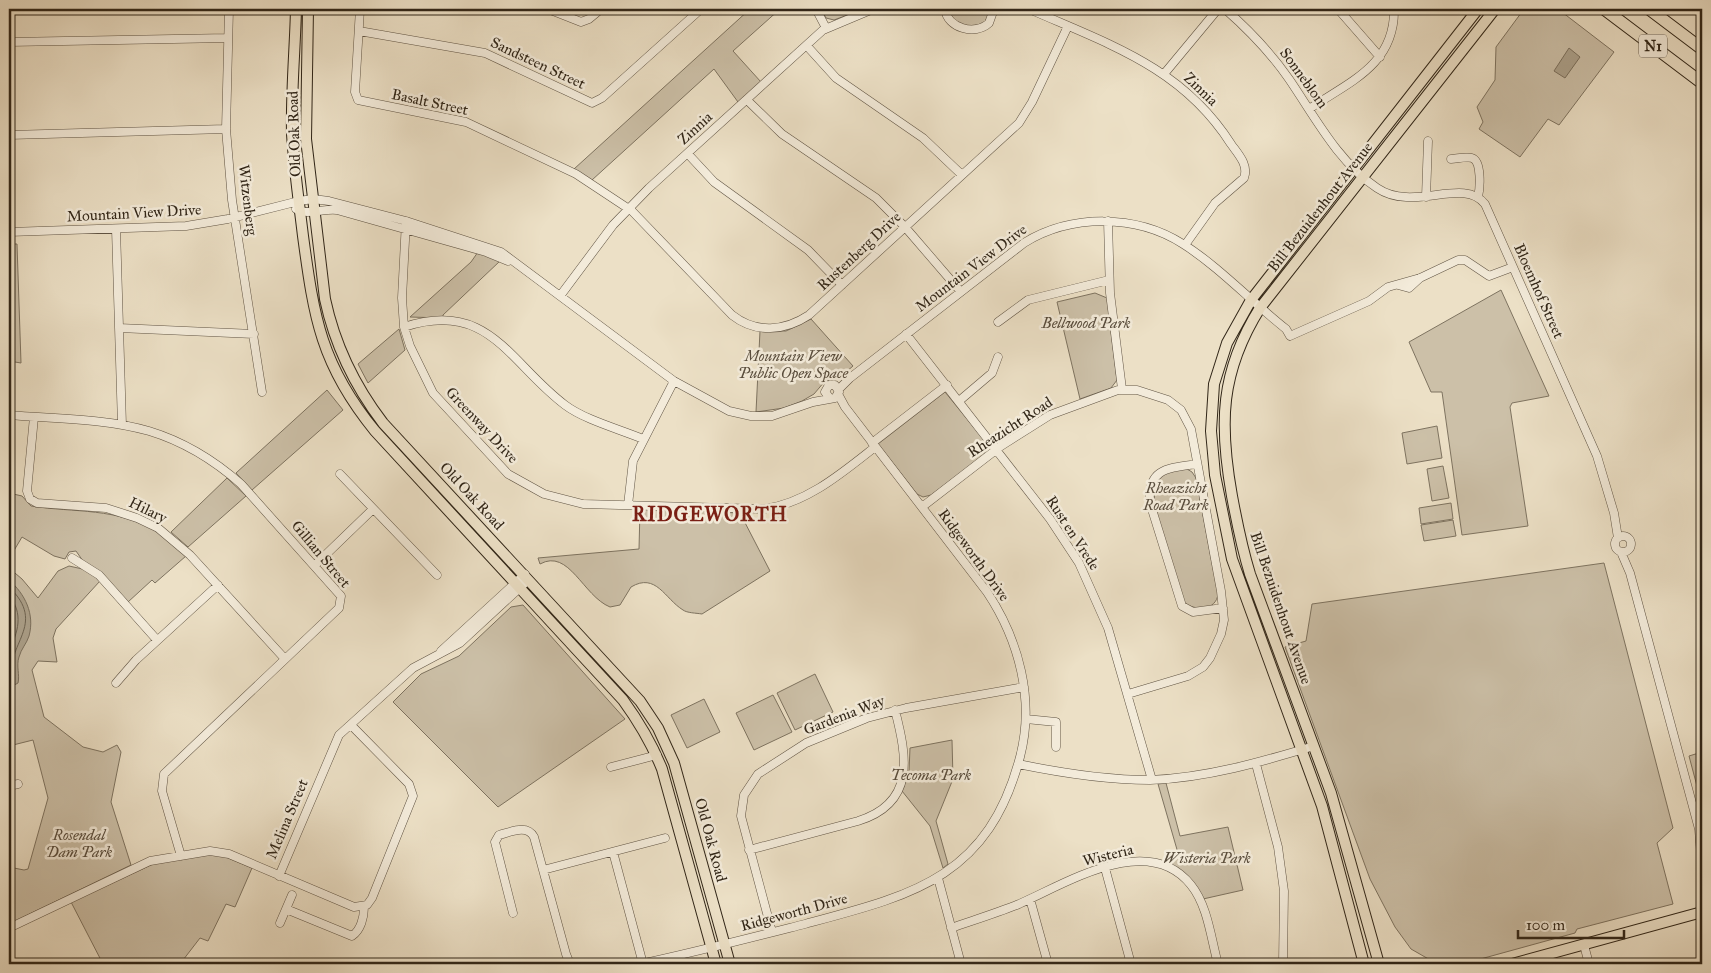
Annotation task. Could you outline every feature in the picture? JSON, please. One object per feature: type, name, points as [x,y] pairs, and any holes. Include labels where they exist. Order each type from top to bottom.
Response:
[{"type":"highway","name":"N1","points":[[1604,9],[1702,83]]},
{"type":"highway","name":"N1","points":[[1649,9],[1702,49]]},
{"type":"main road","name":"Old Oak Road","points":[[296,9],[292,132],[296,206],[315,318],[324,347],[346,392],[375,431],[623,700],[639,722],[656,755],[716,964]]},
{"type":"main road","name":"Old Oak Road","points":[[308,9],[305,114],[314,211],[329,321],[352,378],[383,423],[527,576],[640,701],[658,728],[674,763],[730,964]]},
{"type":"main road","name":"Bill Bezuidenhout Avenue","points":[[1364,964],[1322,806],[1232,559],[1213,459],[1211,431],[1214,384],[1226,343],[1250,300],[1478,9]]},
{"type":"main road","name":"Bill Bezuidenhout Avenue","points":[[1379,964],[1338,815],[1245,558],[1225,456],[1224,423],[1229,380],[1239,348],[1260,308],[1495,9]]},
{"type":"main road","points":[[1512,964],[1702,912]]},
{"type":"street","name":"Witzenberg","points":[[229,9],[226,129],[235,217],[262,392]]},
{"type":"street","name":"Basalt Street","points":[[360,9],[355,94],[358,100],[466,122],[576,174],[627,209]]},
{"type":"street","points":[[548,9],[581,22],[589,19],[601,9]]},
{"type":"street","name":"Sandsteen Street","points":[[359,31],[477,51],[592,102],[602,98],[700,9]]},
{"type":"street","points":[[816,9],[826,28]]},
{"type":"street","name":"Zinnia","points":[[560,296],[627,209],[826,28],[873,9]]},
{"type":"street","points":[[945,9],[947,19],[953,25],[976,29],[988,23],[994,9]]},
{"type":"street","name":"Zinnia","points":[[1028,9],[1137,56],[1164,74],[1205,110],[1228,139],[1246,169],[1244,178],[1215,203],[1185,245]]},
{"type":"street","points":[[1164,74],[1218,9]]},
{"type":"street","name":"Sonneblom","points":[[1225,9],[1268,51],[1309,109],[1362,177]]},
{"type":"street","points":[[1338,9],[1380,57]]},
{"type":"street","points":[[1309,109],[1373,66],[1380,57],[1393,24],[1394,9]]},
{"type":"street","name":"Rustenberg Drive","points":[[627,209],[732,315],[751,326],[774,329],[796,323],[809,315],[1023,118],[1068,26]]},
{"type":"street","points":[[9,42],[228,38]]},
{"type":"street","points":[[807,46],[836,78],[923,138],[962,175]]},
{"type":"street","points":[[747,100],[782,134],[876,198],[905,227],[961,292]]},
{"type":"street","points":[[9,135],[226,129]]},
{"type":"street","points":[[1426,197],[1428,141]]},
{"type":"street","points":[[688,154],[714,182],[808,250],[842,285]]},
{"type":"street","points":[[1362,177],[1395,197],[1407,199],[1466,192],[1478,197],[1481,180],[1473,158],[1451,159]]},
{"type":"street","name":"Bloemhof Street","points":[[1478,197],[1487,208],[1597,456],[1622,537],[1631,544],[1625,551]]},
{"type":"street","name":"Mountain View Drive","points":[[9,232],[186,226],[296,206],[313,200],[335,202],[517,264],[674,381],[717,407],[741,415],[772,416],[834,393],[850,378],[1024,243],[1045,232],[1073,224],[1108,221],[1150,229],[1185,245],[1286,329],[1290,336],[1369,301],[1388,287],[1420,278],[1458,260],[1464,260],[1489,276],[1513,267]]},
{"type":"street","name":"Mountain View Drive","points":[[296,206],[314,211],[334,210],[406,226]]},
{"type":"street","points":[[1108,221],[1109,280],[1122,389]]},
{"type":"street","name":"Greenway Drive","points":[[406,226],[402,314],[404,327],[410,346],[436,397],[508,474],[535,490],[570,502],[743,510],[777,507],[824,487],[947,385]]},
{"type":"street","points":[[116,229],[122,425]]},
{"type":"street","points":[[998,322],[1028,300],[1109,280]]},
{"type":"street","points":[[404,327],[418,323],[450,321],[479,328],[498,340],[567,406],[642,439]]},
{"type":"street","points":[[119,328],[254,334]]},
{"type":"street","name":"Rust en Vrede","points":[[906,334],[1050,519],[1079,563],[1108,628],[1152,780]]},
{"type":"street","points":[[959,401],[992,373],[998,357]]},
{"type":"street","points":[[628,505],[631,468],[642,439],[674,381]]},
{"type":"street","name":"Mountain View Drive","points":[[813,402],[827,386],[834,393]]},
{"type":"street","name":"Rheazicht Road","points":[[922,507],[996,450],[1058,411],[1122,389],[1137,390],[1168,400],[1177,406],[1189,424],[1197,464],[1223,608],[1221,634],[1210,658],[1203,667],[1188,676],[1128,694]]},
{"type":"street","name":"Ridgeworth Drive","points":[[642,964],[725,945],[885,902],[913,891],[938,878],[964,857],[987,832],[1005,803],[1018,764],[1026,719],[1024,688],[1015,646],[997,607],[834,393]]},
{"type":"street","name":"Gillian Street","points":[[9,415],[122,425],[161,435],[224,470],[241,484],[340,593],[341,604],[164,774],[162,791],[181,856]]},
{"type":"street","name":"Hilary","points":[[34,417],[27,491],[32,500],[36,503],[106,508],[137,518],[177,543],[285,659]]},
{"type":"street","points":[[1197,464],[1167,468],[1158,474],[1150,488],[1150,503],[1182,606],[1193,612],[1223,608]]},
{"type":"street","points":[[340,474],[437,575]]},
{"type":"street","points":[[315,565],[373,509]]},
{"type":"street","name":"Bloemhof Street","points":[[1622,537],[1615,545],[1625,551],[1700,831],[1702,846]]},
{"type":"street","points":[[72,558],[99,575],[158,640]]},
{"type":"street","name":"Melina Street","points":[[9,928],[150,861],[210,851],[224,852],[279,876],[335,742],[400,679],[438,654],[460,644],[527,576]]},
{"type":"street","points":[[116,683],[158,640],[218,585]]},
{"type":"street","name":"Gardenia Way","points":[[772,932],[742,824],[741,809],[747,789],[758,774],[781,758],[820,736],[867,718],[894,710],[1024,688]]},
{"type":"street","points":[[750,850],[858,821],[872,816],[884,807],[898,788],[905,766],[905,751],[894,710]]},
{"type":"street","points":[[1026,719],[1056,722],[1056,747]]},
{"type":"street","points":[[279,876],[354,907],[364,906],[372,898],[413,796],[409,784],[351,725]]},
{"type":"street","points":[[1018,764],[1063,774],[1152,780],[1256,764],[1314,746]]},
{"type":"street","points":[[611,767],[656,755]]},
{"type":"street","points":[[1256,764],[1278,848],[1284,891],[1283,964]]},
{"type":"street","points":[[9,786],[18,784]]},
{"type":"street","points":[[513,914],[495,840],[500,835],[522,829],[530,832],[534,837],[570,964]]},
{"type":"street","name":"Bloemhof Street","points":[[1700,831],[1702,869]]},
{"type":"street","points":[[543,870],[665,838]]},
{"type":"street","points":[[613,852],[642,964]]},
{"type":"street","name":"Wisteria","points":[[951,928],[1030,899],[1066,881],[1132,861],[1149,861],[1165,866],[1185,878],[1202,904],[1218,964]]},
{"type":"street","points":[[1105,868],[1131,964]]},
{"type":"street","points":[[938,878],[961,964]]},
{"type":"street","points":[[280,923],[292,895]]},
{"type":"street","points":[[1030,899],[1048,964]]},
{"type":"street","points":[[286,909],[352,936],[364,917],[364,906]]},
{"type":"street","points":[[1584,945],[1589,964]]},
{"type":"street","points":[[566,954],[566,964]]},
{"type":"green space","points":[[750,9],[780,9],[733,51],[761,82],[738,102],[714,69],[592,180],[574,169]]},
{"type":"green space","points":[[821,9],[853,9],[853,13],[834,20],[826,18]]},
{"type":"green space","points":[[949,9],[991,9],[985,22],[968,26],[954,19]]},
{"type":"green space","points":[[1524,9],[1558,9],[1614,52],[1559,125],[1548,119],[1520,157],[1479,129],[1483,122],[1477,107],[1495,80],[1496,47]]},
{"type":"green space","points":[[9,244],[17,244],[21,363],[9,361]]},
{"type":"green space","points":[[478,252],[500,261],[443,315],[443,318],[410,317],[471,262]]},
{"type":"green space","points":[[1501,290],[1549,396],[1512,403],[1510,407],[1528,526],[1462,535],[1442,392],[1431,392],[1409,342]]},
{"type":"green space","name":"Bellwood Park","points":[[1095,293],[1107,298],[1117,380],[1111,388],[1080,399],[1057,302]]},
{"type":"green space","name":"Mountain View Public Open Space","points":[[811,319],[853,366],[839,378],[825,381],[814,394],[802,401],[784,408],[756,412],[760,331],[786,331]]},
{"type":"green space","points":[[399,329],[405,350],[368,383],[358,364]]},
{"type":"green space","points":[[327,390],[343,410],[252,490],[236,473]]},
{"type":"green space","points":[[945,392],[985,441],[986,449],[983,456],[931,495],[923,497],[917,494],[878,444]]},
{"type":"green space","points":[[1437,426],[1442,458],[1407,464],[1402,433]]},
{"type":"green space","points":[[1443,466],[1449,498],[1432,501],[1427,469]]},
{"type":"green space","name":"Rheazicht Road Park","points":[[1187,469],[1196,478],[1218,594],[1214,604],[1205,608],[1185,604],[1164,541],[1155,505],[1154,491],[1158,479],[1170,472]]},
{"type":"green space","points":[[227,478],[246,496],[188,547],[171,532]]},
{"type":"green space","points":[[9,493],[22,496],[31,506],[95,512],[127,518],[157,532],[186,556],[155,583],[152,580],[128,602],[99,571],[83,561],[76,551],[69,552],[65,559],[54,556],[22,537],[9,559]]},
{"type":"green space","points":[[1451,503],[1453,519],[1421,524],[1419,508]]},
{"type":"green space","points":[[640,509],[740,513],[770,571],[702,614],[685,611],[660,589],[647,583],[640,583],[631,587],[620,605],[610,607],[600,601],[576,575],[559,562],[550,561],[540,564],[538,558],[639,549]]},
{"type":"green space","points":[[1453,520],[1456,536],[1424,541],[1421,525]]},
{"type":"green space","points":[[1604,563],[1673,828],[1657,843],[1673,904],[1577,929],[1575,933],[1466,963],[1432,961],[1411,949],[1395,927],[1370,879],[1285,647],[1306,641],[1312,604]]},
{"type":"green space","name":"Rosendal Dam Park","points":[[69,566],[87,570],[100,581],[56,629],[53,638],[57,662],[38,661],[32,670],[44,717],[83,747],[103,752],[117,745],[121,752],[111,802],[131,865],[9,924],[9,867],[28,869],[48,798],[33,740],[9,746],[9,568],[22,579],[38,598],[58,571]]},
{"type":"green space","points":[[523,605],[625,719],[498,807],[393,702],[421,674],[459,656],[511,607]]},
{"type":"green space","points":[[815,674],[833,712],[795,730],[777,693]]},
{"type":"green space","points":[[773,695],[792,732],[754,750],[736,713]]},
{"type":"green space","points":[[704,699],[720,732],[687,748],[671,715]]},
{"type":"green space","name":"Tecoma Park","points":[[952,740],[953,779],[936,821],[948,864],[943,868],[930,826],[902,791],[909,772],[910,748]]},
{"type":"green space","points":[[1702,752],[1702,805],[1689,756]]},
{"type":"green space","name":"Wisteria Park","points":[[1166,783],[1180,836],[1228,827],[1243,890],[1203,899],[1191,879],[1171,865],[1178,853],[1158,784]]},
{"type":"green space","points":[[214,854],[252,868],[235,907],[226,904],[208,941],[200,938],[180,964],[103,964],[71,902],[153,864]]},
{"type":"water","points":[[1569,48],[1580,57],[1565,78],[1554,71]]},
{"type":"water","points":[[9,580],[24,598],[30,612],[31,628],[18,660],[18,683],[9,688]]},
{"type":"district","name":"RIDGEWORTH","points":[[710,514]]}]
